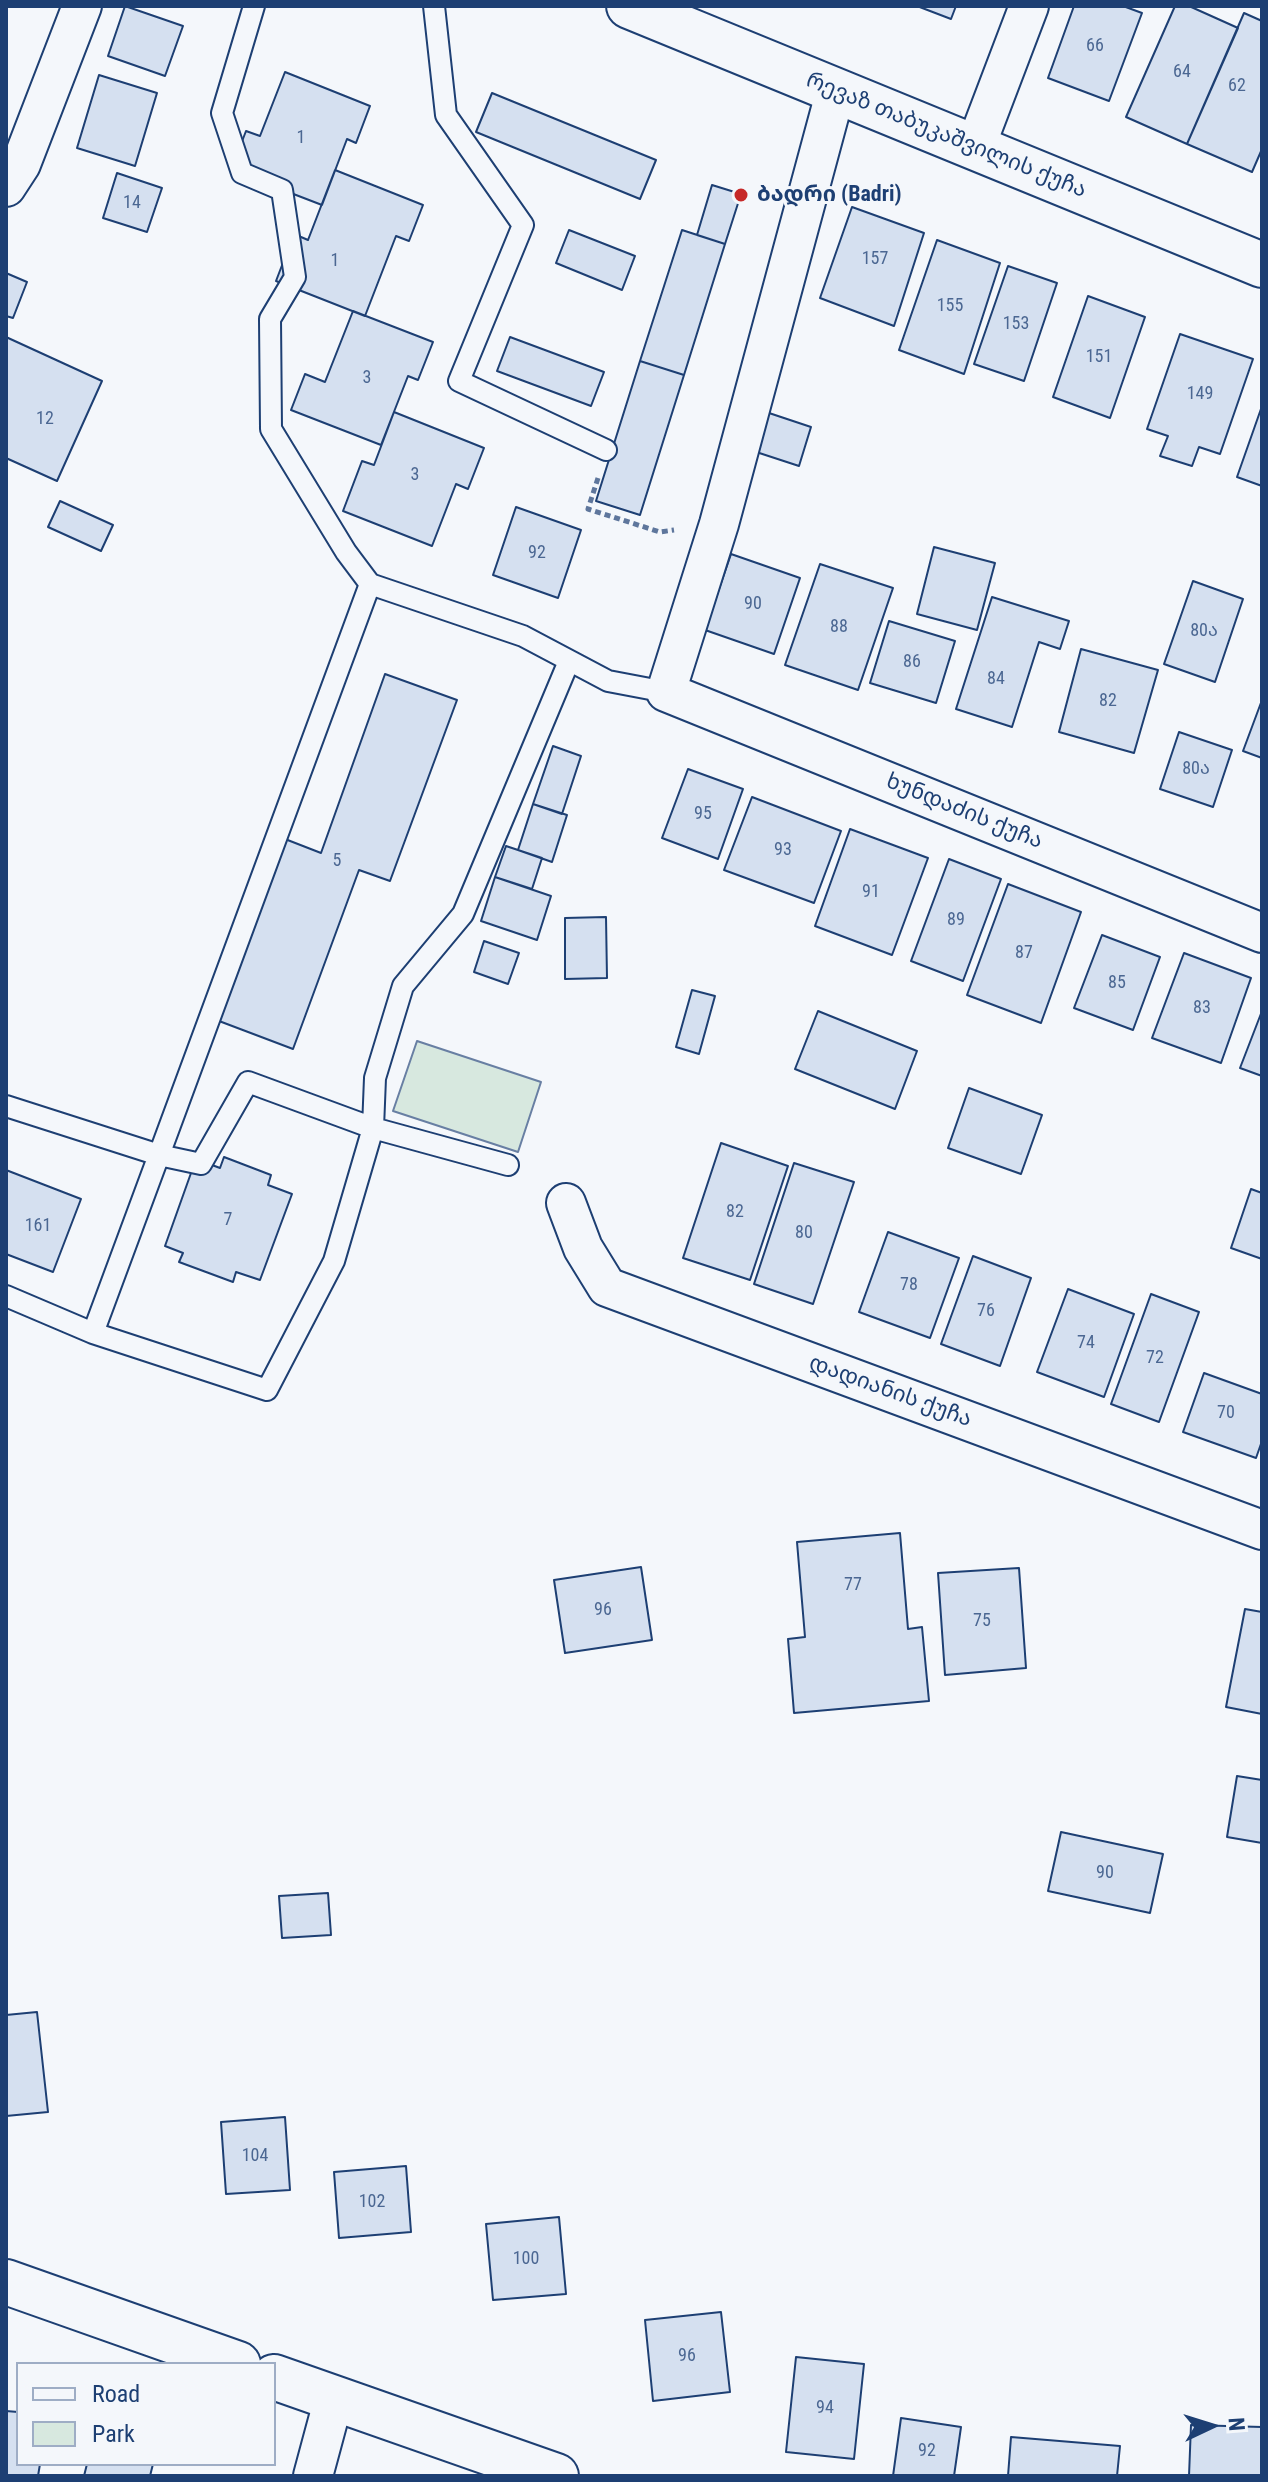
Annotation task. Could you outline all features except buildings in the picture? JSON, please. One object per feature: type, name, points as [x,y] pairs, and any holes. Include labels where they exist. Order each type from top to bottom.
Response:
[{"type":"main road","name":"რევაზ თაბუკაშვილის ქუჩა","points":[[629,6],[1262,265]]},
{"type":"main road","points":[[6,2282],[232,2362]]},
{"type":"main road","points":[[276,2378],[556,2476]]},
{"type":"street","points":[[6,187],[21,164],[82,6]]},
{"type":"street","points":[[975,148],[1029,6]]},
{"type":"street","points":[[666,692],[719,524],[836,90]]},
{"type":"street","name":"ხუნდაძის ქუჩა","points":[[666,692],[1262,933]]},
{"type":"street","name":"დადიანის ქუჩა","points":[[566,1203],[583,1248],[607,1287],[1262,1530]]},
{"type":"street","points":[[313,2476],[334,2398]]},
{"type":"lane","points":[[254,6],[222,113],[242,173],[282,190],[295,277],[270,319],[271,429],[346,552],[370,584],[523,636],[608,681],[666,692]]},
{"type":"lane","points":[[434,6],[446,115],[523,225],[459,381],[606,450]]},
{"type":"lane","points":[[93,1333],[370,584]]},
{"type":"lane","points":[[6,1296],[93,1333],[267,1390],[334,1261],[373,1128],[375,1078],[403,986],[463,914],[569,661]]},
{"type":"lane","points":[[6,1106],[159,1155],[201,1164],[248,1082],[373,1128],[508,1165]]},
{"type":"path","points":[[606,450],[588,509],[660,532],[719,524]]},
{"type":"green space","points":[[417,1041],[541,1082],[518,1152],[393,1111]]},
{"type":"place","name":"ბადრი (Badri)","points":[[741,195]]}]
